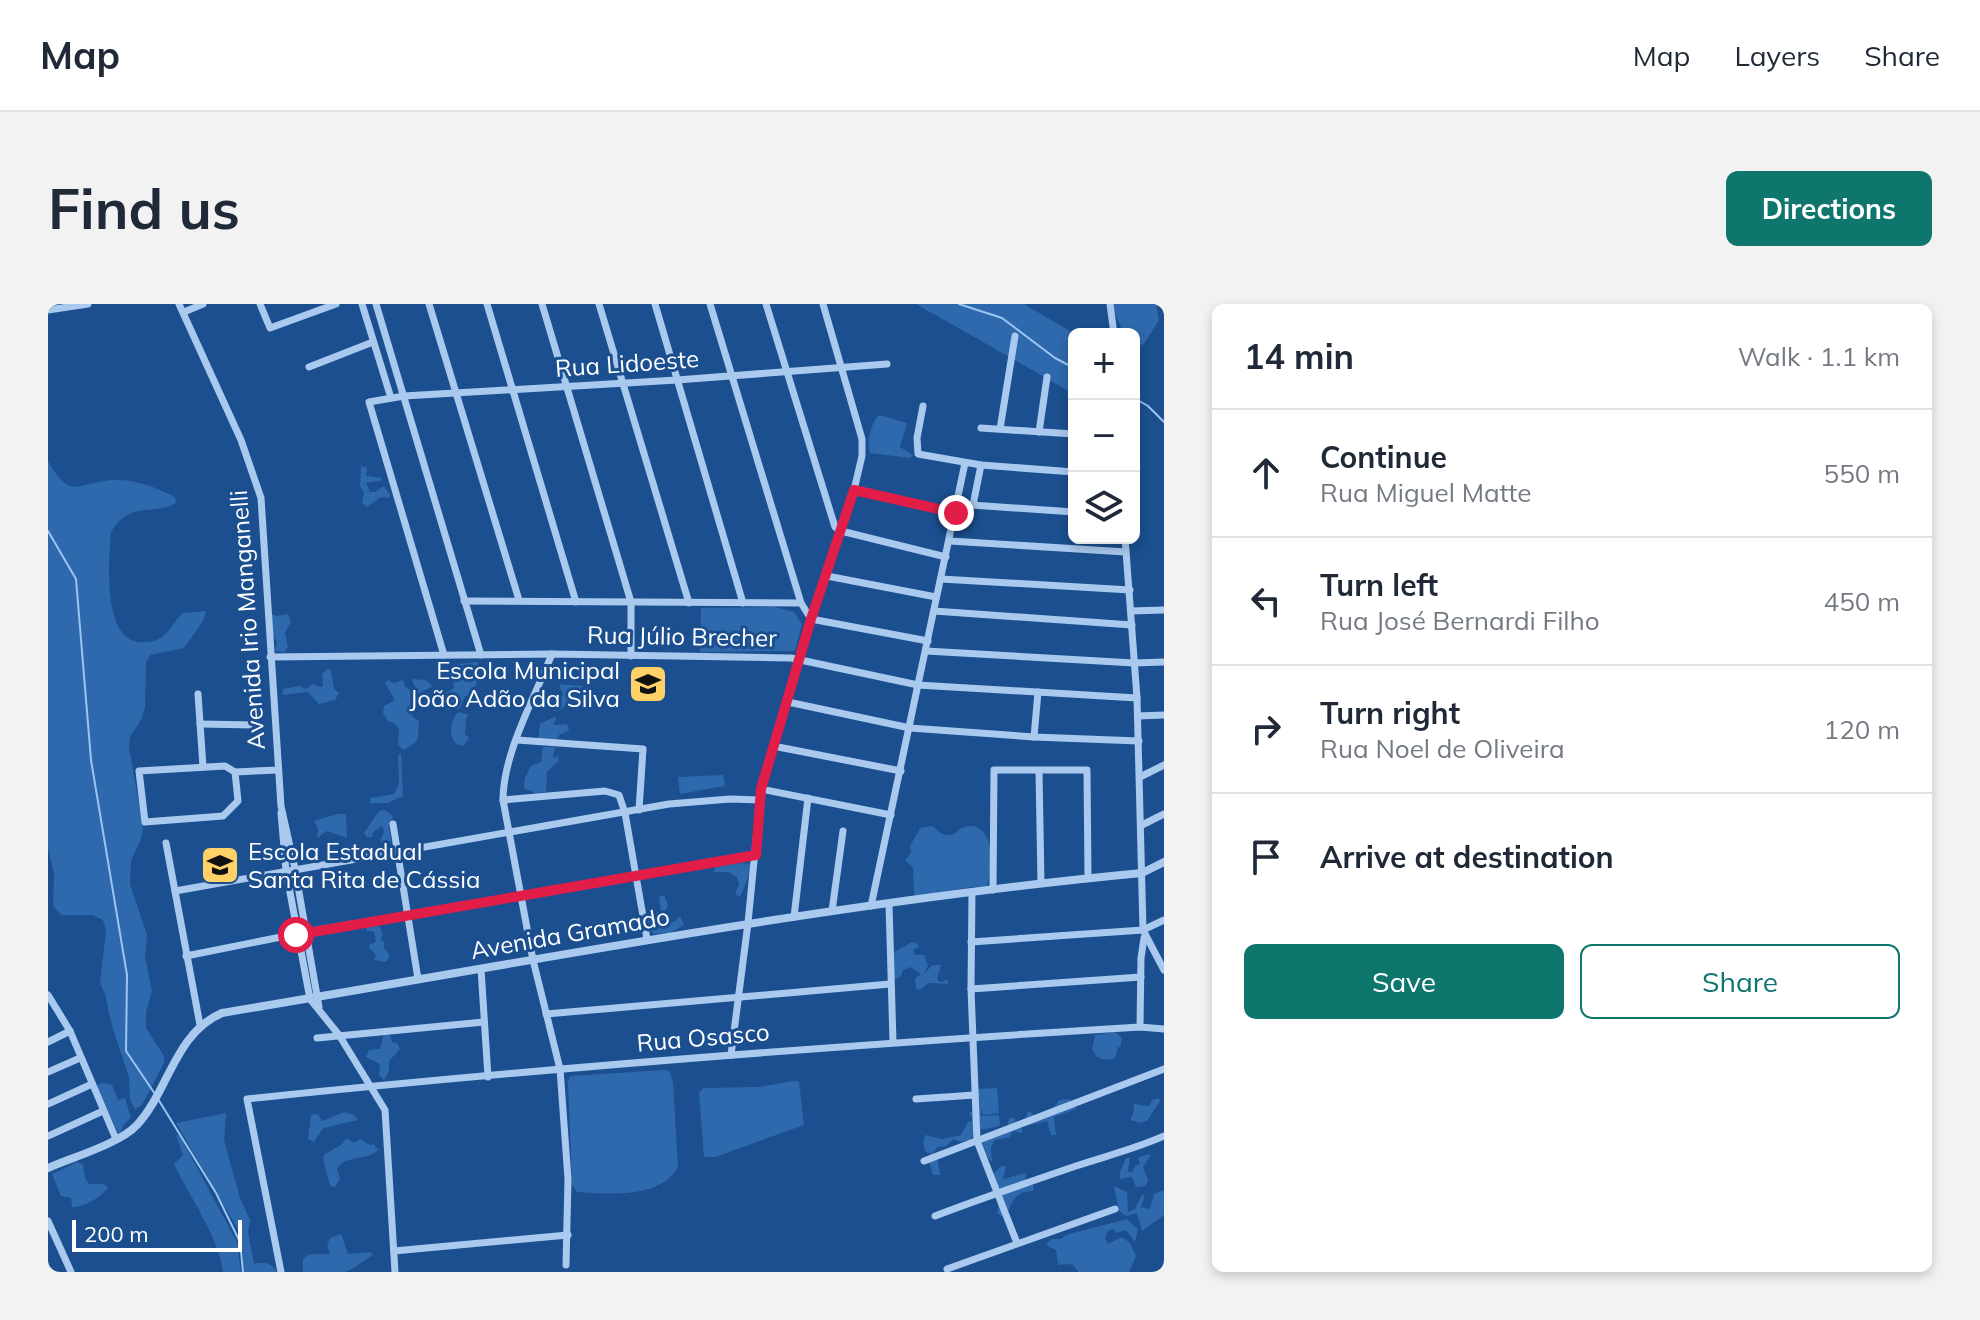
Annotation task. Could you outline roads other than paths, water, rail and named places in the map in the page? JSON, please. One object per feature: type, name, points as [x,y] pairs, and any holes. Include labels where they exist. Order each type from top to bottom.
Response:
[{"type":"street","points":[[48,310],[88,304]]},
{"type":"street","points":[[182,308],[203,304]]},
{"type":"street","points":[[260,304],[270,328],[336,304]]},
{"type":"street","points":[[362,304],[391,398]]},
{"type":"street","points":[[376,304],[481,655]]},
{"type":"street","points":[[429,304],[519,600]]},
{"type":"street","points":[[487,304],[576,602]]},
{"type":"street","points":[[542,304],[631,602],[631,656]]},
{"type":"street","points":[[599,304],[689,603]]},
{"type":"street","points":[[655,304],[743,603]]},
{"type":"street","points":[[710,304],[801,603],[811,619],[928,641]]},
{"type":"street","points":[[766,304],[832,522],[841,531],[946,557]]},
{"type":"street","points":[[731,1055],[756,855],[761,789],[862,456],[862,439],[823,304]]},
{"type":"street","points":[[1110,304],[1113,328]]},
{"type":"street","name":"Avenida Irio Manganelli","points":[[182,308],[259,488],[264,529],[280,822],[306,932],[314,998]]},
{"type":"street","points":[[1000,429],[1015,336]]},
{"type":"street","points":[[309,367],[373,342]]},
{"type":"street","name":"Rua Lidoeste","points":[[444,655],[369,402],[458,392],[887,364]]},
{"type":"street","points":[[1039,432],[1047,377]]},
{"type":"street","points":[[923,406],[917,438],[918,454],[981,465],[1068,472]]},
{"type":"street","points":[[981,428],[1068,434]]},
{"type":"street","points":[[871,906],[965,463]]},
{"type":"street","points":[[973,505],[981,465]]},
{"type":"street","points":[[854,490],[957,509],[973,505],[1068,512]]},
{"type":"street","points":[[950,541],[1126,552]]},
{"type":"street","points":[[1125,544],[1137,698],[1142,825],[1144,934],[1140,1027]]},
{"type":"street","points":[[827,576],[936,597]]},
{"type":"street","points":[[941,579],[1130,590]]},
{"type":"street","points":[[464,601],[801,603]]},
{"type":"street","points":[[1131,611],[1164,610]]},
{"type":"street","points":[[934,611],[1132,625]]},
{"type":"street","points":[[926,651],[1164,662]]},
{"type":"street","points":[[552,654],[517,740],[503,785],[503,800],[533,960],[560,1069],[568,1179],[566,1265]]},
{"type":"street","name":"Rua Júlio Brecher","points":[[270,657],[552,654],[769,657],[801,660],[918,685],[1137,698]]},
{"type":"street","points":[[1034,737],[1038,692]]},
{"type":"street","points":[[198,694],[203,767]]},
{"type":"street","points":[[788,702],[910,728],[1139,741]]},
{"type":"street","points":[[1138,716],[1164,715]]},
{"type":"street","points":[[200,724],[259,725]]},
{"type":"street","points":[[517,740],[643,749],[639,810]]},
{"type":"street","points":[[773,746],[901,771]]},
{"type":"street","points":[[1140,777],[1164,765]]},
{"type":"street","points":[[235,772],[238,801],[223,816],[145,822],[139,771],[225,766],[235,772],[278,770]]},
{"type":"street","points":[[993,890],[994,770],[1087,770],[1088,878]]},
{"type":"street","points":[[1039,771],[1041,883]]},
{"type":"street","points":[[761,789],[891,815]]},
{"type":"street","points":[[503,800],[605,791],[619,795],[625,813],[647,939]]},
{"type":"street","points":[[794,917],[808,798]]},
{"type":"street","points":[[175,891],[639,810],[701,801],[760,800]]},
{"type":"street","points":[[1142,825],[1164,814]]},
{"type":"street","points":[[393,824],[418,979]]},
{"type":"street","points":[[832,911],[843,831]]},
{"type":"street","points":[[48,1168],[116,1139],[135,1127],[200,1025],[166,843]]},
{"type":"street","points":[[186,956],[306,932],[756,855]]},
{"type":"street","name":"Avenida Gramado","points":[[200,1025],[222,1013],[647,939],[972,892],[1142,873],[1164,862]]},
{"type":"street","name":"Avenida Irio Manganelli","points":[[291,870],[296,935],[314,998]]},
{"type":"street","points":[[972,892],[971,989],[977,1141],[1017,1243]]},
{"type":"street","points":[[889,904],[893,1042]]},
{"type":"street","points":[[971,942],[1144,934],[1164,920]]},
{"type":"street","points":[[1144,934],[1163,968]]},
{"type":"street","points":[[481,969],[488,1077]]},
{"type":"street","points":[[971,989],[1141,977]]},
{"type":"street","points":[[546,1014],[890,984]]},
{"type":"street","points":[[48,995],[52,1007],[70,1031],[116,1139]]},
{"type":"street","points":[[314,998],[385,1110],[395,1272]]},
{"type":"street","points":[[317,1038],[484,1022]]},
{"type":"street","name":"Rua Osasco","points":[[281,1272],[247,1099],[893,1042],[1140,1027],[1164,1029]]},
{"type":"street","points":[[48,1042],[70,1031]]},
{"type":"street","points":[[48,1072],[80,1058]]},
{"type":"street","points":[[924,1161],[1164,1069]]},
{"type":"street","points":[[48,1104],[92,1084]]},
{"type":"street","points":[[916,1099],[975,1095]]},
{"type":"street","points":[[48,1136],[103,1111]]},
{"type":"street","points":[[935,1216],[997,1192],[1127,1152],[1164,1136]]},
{"type":"street","points":[[947,1269],[1115,1209]]},
{"type":"street","points":[[48,1221],[71,1272]]},
{"type":"street","points":[[394,1251],[568,1235]]},
{"type":"waterway","points":[[959,304],[1002,318],[1068,365]]},
{"type":"waterway","points":[[1138,400],[1164,422]]},
{"type":"waterway","points":[[48,531],[76,579],[91,760],[127,975],[126,1051],[155,1094]]},
{"type":"waterway","points":[[158,1099],[216,1193],[240,1242],[243,1272]]},
{"type":"place","name":"Escola Municipal João Adão da Silva","points":[[648,684]]},
{"type":"place","name":"Escola Estadual Santa Rita de Cássia","points":[[220,865]]}]
